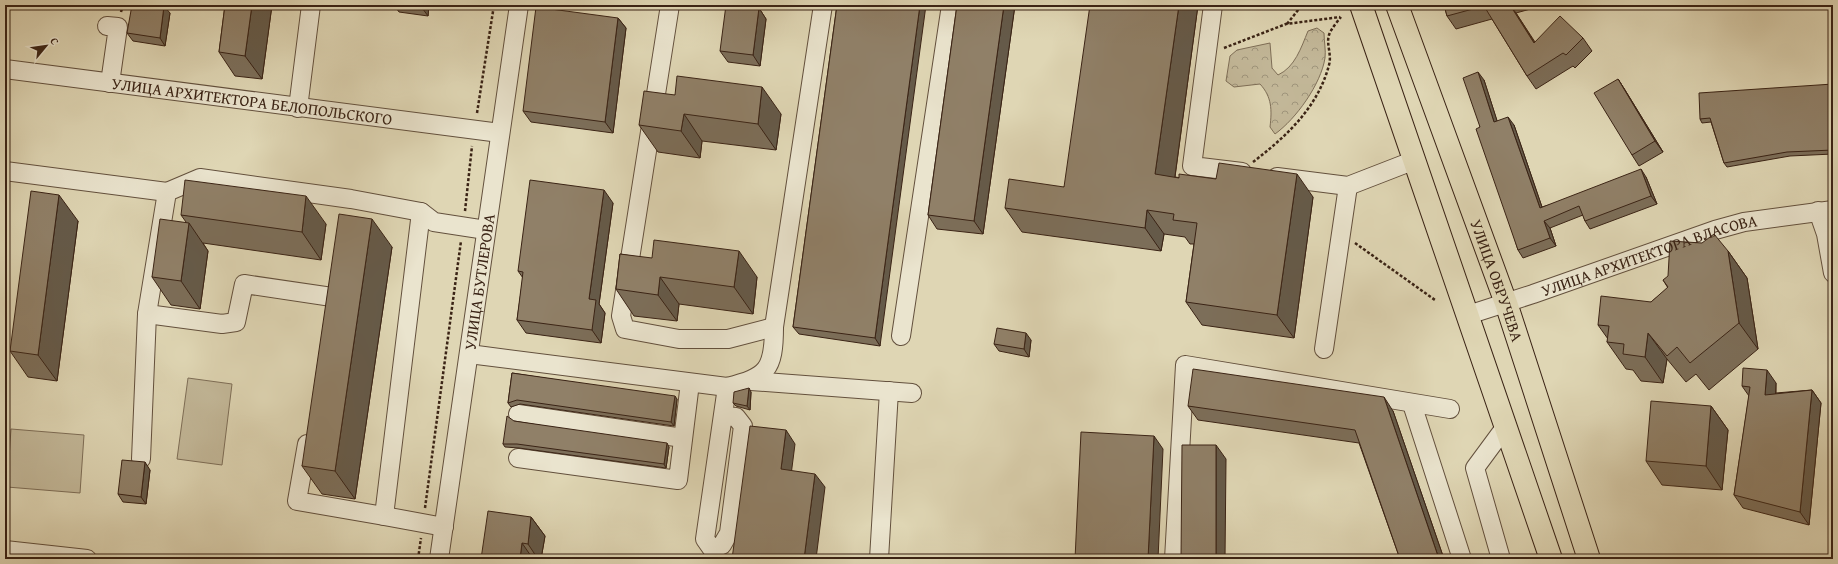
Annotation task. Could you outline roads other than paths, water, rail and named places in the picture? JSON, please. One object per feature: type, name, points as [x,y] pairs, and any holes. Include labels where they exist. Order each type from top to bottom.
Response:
[{"type":"main road","points":[[1361,5],[1551,559]]},
{"type":"main road","name":"УЛИЦА ОБРУЧЕВА","points":[[1397,5],[1506,303],[1589,559]]},
{"type":"street","points":[[298,108],[311,5]]},
{"type":"street","name":"УЛИЦА БУТЛЕРОВА","points":[[439,559],[519,5]]},
{"type":"street","points":[[670,5],[621,316],[625,329],[679,339],[728,339],[774,327]]},
{"type":"street","points":[[751,381],[769,367],[774,344],[774,327],[823,5]]},
{"type":"street","points":[[901,336],[951,5]]},
{"type":"street","points":[[1213,5],[1192,166],[1348,186],[1415,160]]},
{"type":"street","points":[[107,26],[118,27],[110,83]]},
{"type":"street","name":"УЛИЦА АРХИТЕКТОРА БЕЛОПОЛЬСКОГО","points":[[5,69],[500,133]]},
{"type":"street","points":[[5,171],[167,192],[200,178],[350,206],[421,212],[434,222],[486,230]]},
{"type":"street","points":[[1324,349],[1348,186]]},
{"type":"street","points":[[141,459],[147,314],[167,192]]},
{"type":"street","points":[[1826,211],[1826,234],[1833,273]]},
{"type":"street","name":"УЛИЦА АРХИТЕКТОРА ВЛАСОВА","points":[[1468,315],[1715,230],[1744,222],[1826,211]]},
{"type":"street","points":[[384,516],[421,212]]},
{"type":"street","points":[[147,314],[222,324],[236,322],[244,284],[332,297]]},
{"type":"street","points":[[469,354],[690,388]]},
{"type":"street","points":[[1174,559],[1185,365],[1412,404],[1450,409]]},
{"type":"street","points":[[525,372],[690,388],[727,387],[751,381],[912,393]]},
{"type":"street","points":[[723,416],[736,417],[744,426],[729,533],[722,545],[712,549],[705,539],[727,387]]},
{"type":"street","points":[[518,458],[678,480],[690,388]]},
{"type":"street","points":[[879,559],[889,391]]},
{"type":"street","points":[[1412,404],[1462,559]]},
{"type":"street","points":[[518,414],[683,438]]},
{"type":"street","points":[[1502,559],[1475,468],[1506,426]]},
{"type":"street","points":[[309,431],[297,502],[444,527]]},
{"type":"street","points":[[5,550],[87,559]]}]
